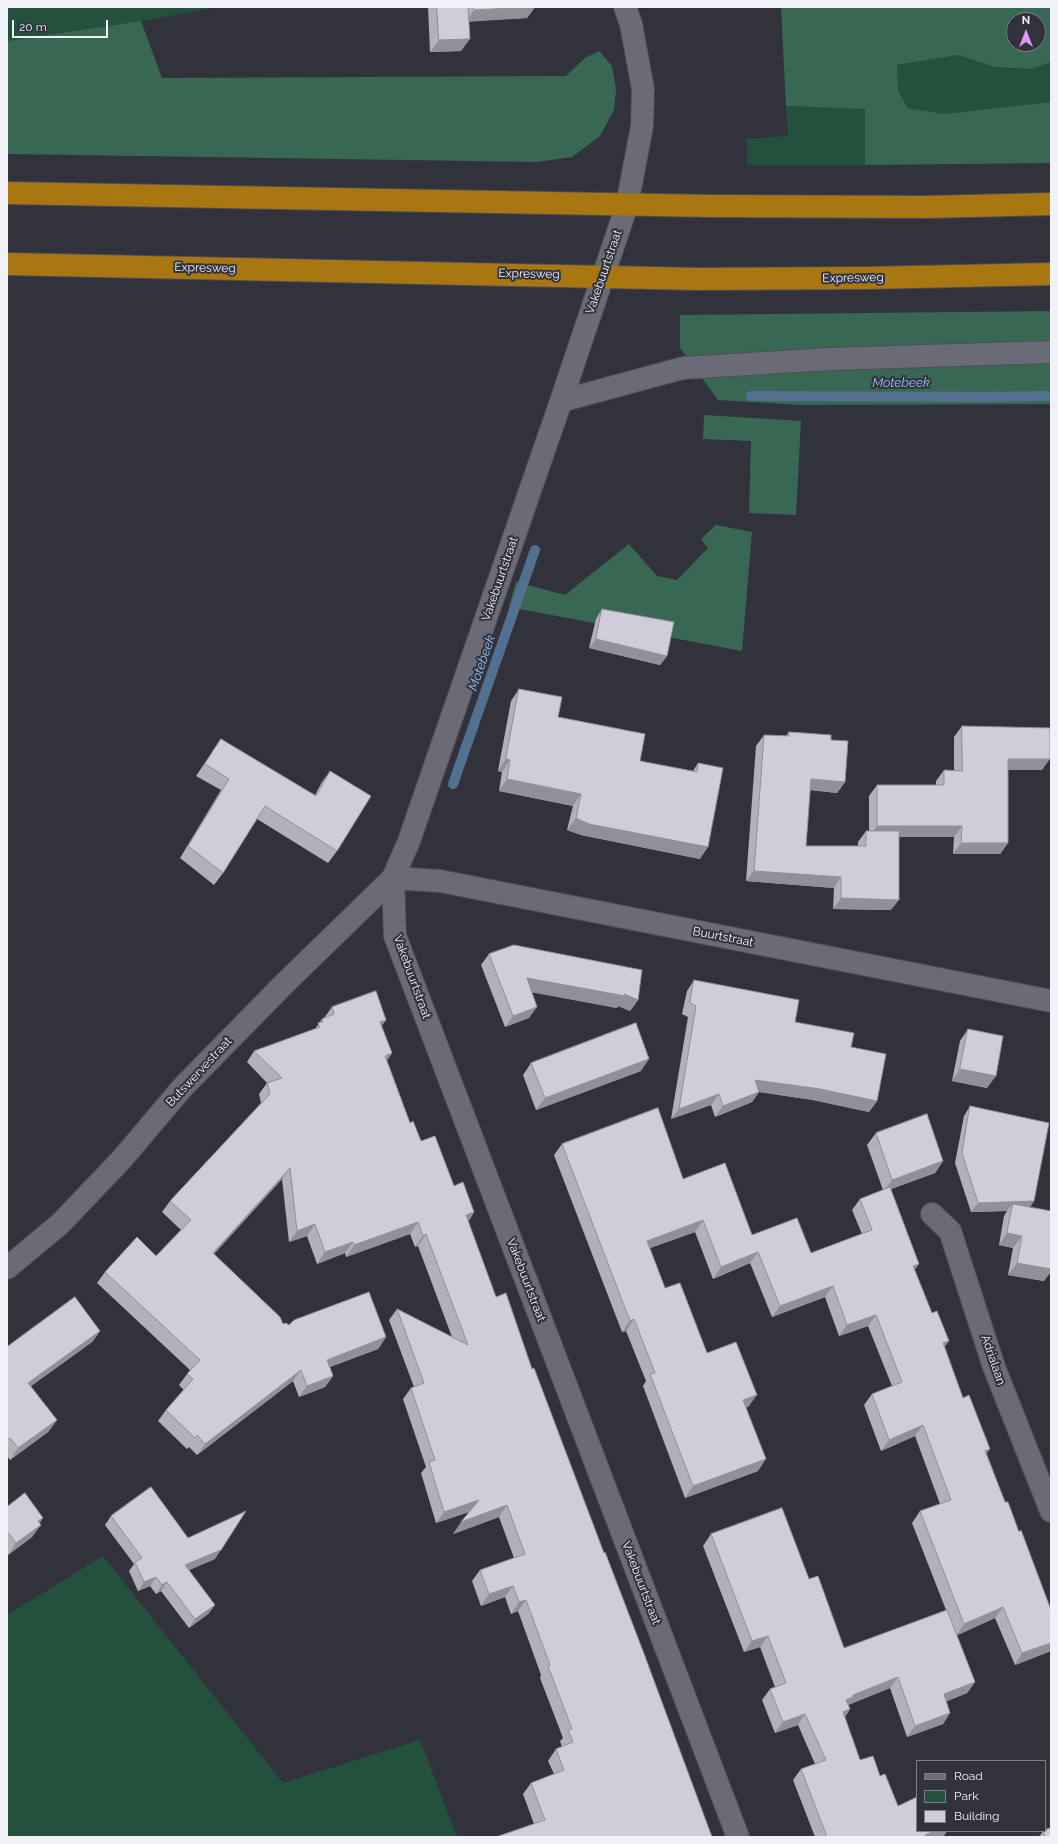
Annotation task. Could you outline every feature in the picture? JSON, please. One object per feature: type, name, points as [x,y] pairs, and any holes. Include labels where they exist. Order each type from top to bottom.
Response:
[{"type":"highway","points":[[7,193],[627,205],[926,207],[1051,204]]},
{"type":"highway","name":"Expresweg","points":[[7,264],[721,279],[1051,274]]},
{"type":"street","name":"Vakebuurtstraat","points":[[625,7],[631,24],[643,89],[642,126],[627,205],[409,841],[393,878],[395,936],[738,1837]]},
{"type":"street","points":[[561,401],[683,368],[830,359],[1051,352]]},
{"type":"street","name":"Buurtstraat","points":[[393,878],[440,882],[1051,1001]]},
{"type":"street","name":"Butswervestraat","points":[[7,1268],[60,1224],[122,1159],[182,1088],[284,984],[393,878]]},
{"type":"street","name":"Adrialaan","points":[[932,1214],[950,1231],[994,1367],[1051,1511]]},
{"type":"green space","points":[[7,7],[220,7],[141,21],[7,41]]},
{"type":"green space","points":[[781,7],[1051,7],[1051,62],[1031,69],[995,67],[958,55],[897,65],[898,91],[908,108],[944,114],[1051,102],[1051,163],[865,165],[865,109],[786,106]]},
{"type":"green space","points":[[141,21],[162,78],[566,76],[585,58],[599,51],[612,66],[616,89],[614,110],[600,136],[572,157],[537,162],[7,154],[7,41]]},
{"type":"green space","points":[[958,55],[993,66],[1015,69],[1038,66],[1051,62],[1051,102],[944,114],[908,108],[898,91],[897,65]]},
{"type":"green space","points":[[786,106],[865,109],[865,165],[747,165],[747,139],[788,136]]},
{"type":"green space","points":[[1051,311],[1051,404],[802,405],[718,400],[680,348],[680,315]]},
{"type":"green space","points":[[704,415],[801,421],[796,515],[749,513],[751,441],[703,439]]},
{"type":"green space","points":[[716,525],[752,532],[742,651],[509,607],[516,582],[565,595],[629,544],[657,576],[677,580],[708,548],[701,539]]},
{"type":"green space","points":[[103,1556],[283,1783],[420,1740],[457,1837],[7,1837],[7,1615]]},
{"type":"building","points":[[437,7],[468,7],[470,39],[439,40]]},
{"type":"building","points":[[474,7],[532,7],[474,10]]},
{"type":"building","points":[[602,609],[674,622],[667,656],[596,639]]},
{"type":"building","points":[[519,689],[562,697],[558,717],[645,734],[640,761],[697,772],[698,763],[723,768],[708,847],[589,824],[576,818],[581,794],[507,779],[510,760],[506,759]]},
{"type":"building","points":[[962,726],[1050,728],[1050,759],[1008,759],[1008,843],[961,843],[962,826],[877,826],[877,785],[944,785],[944,770],[962,771]]},
{"type":"building","points":[[789,732],[831,735],[831,740],[848,741],[845,782],[811,779],[806,846],[866,846],[866,831],[899,831],[899,900],[841,898],[841,877],[754,871],[764,735],[789,736]]},
{"type":"building","points":[[221,739],[316,796],[330,771],[371,796],[337,851],[265,806],[223,873],[188,846],[229,779],[205,764]]},
{"type":"building","points":[[514,945],[642,970],[638,1000],[624,994],[625,996],[527,978],[537,1007],[513,1016],[489,954]]},
{"type":"building","points":[[694,980],[799,1000],[795,1022],[854,1033],[851,1047],[886,1054],[877,1101],[820,1089],[755,1080],[759,1092],[723,1106],[719,1094],[679,1109],[696,1006],[690,1003]]},
{"type":"building","points":[[376,991],[386,1020],[380,1022],[392,1053],[385,1056],[410,1123],[413,1121],[421,1141],[435,1136],[454,1186],[463,1182],[474,1212],[466,1215],[496,1297],[506,1293],[532,1369],[534,1368],[604,1553],[605,1552],[712,1837],[496,1837],[545,1820],[531,1783],[564,1770],[556,1749],[573,1742],[568,1730],[572,1729],[548,1666],[550,1665],[526,1600],[519,1602],[513,1586],[489,1594],[480,1570],[525,1554],[507,1505],[461,1522],[479,1500],[444,1512],[429,1462],[435,1460],[411,1388],[424,1383],[397,1309],[468,1345],[426,1234],[423,1236],[418,1222],[354,1245],[353,1242],[325,1252],[315,1224],[297,1231],[290,1168],[213,1253],[280,1317],[283,1324],[286,1323],[289,1325],[294,1320],[369,1292],[386,1337],[327,1360],[333,1376],[307,1386],[301,1370],[205,1444],[197,1435],[195,1438],[166,1410],[193,1379],[187,1374],[200,1360],[105,1272],[137,1237],[156,1256],[191,1220],[170,1201],[270,1094],[267,1083],[282,1078],[254,1051],[320,1027],[318,1023],[323,1022],[322,1019],[334,1014],[332,1007]]},
{"type":"building","points":[[636,1023],[649,1059],[545,1098],[531,1063]]},
{"type":"building","points":[[968,1029],[1003,1036],[996,1076],[960,1069]]},
{"type":"building","points":[[970,1106],[1049,1123],[1034,1201],[978,1203],[962,1153]]},
{"type":"building","points":[[658,1108],[683,1179],[725,1163],[752,1235],[797,1218],[811,1253],[872,1230],[860,1199],[890,1187],[919,1264],[913,1266],[932,1313],[937,1311],[949,1341],[943,1343],[963,1398],[969,1395],[990,1449],[985,1451],[1005,1502],[1008,1502],[1019,1532],[1021,1530],[1051,1610],[1051,1643],[1022,1653],[1003,1607],[964,1624],[920,1511],[951,1500],[923,1425],[889,1440],[872,1394],[902,1382],[876,1315],[847,1325],[833,1286],[780,1306],[758,1252],[721,1267],[703,1220],[647,1241],[665,1288],[680,1283],[707,1353],[736,1342],[757,1395],[743,1400],[766,1459],[693,1486],[650,1374],[655,1373],[634,1319],[630,1321],[562,1144]]},
{"type":"building","points":[[927,1114],[943,1161],[892,1180],[876,1133]]},
{"type":"building","points":[[1013,1204],[1051,1211],[1051,1269],[1017,1263],[1022,1236],[1007,1233]]},
{"type":"building","points":[[75,1297],[100,1331],[28,1383],[57,1420],[18,1448],[10,1438],[7,1440],[7,1347]]},
{"type":"building","points":[[151,1487],[188,1538],[246,1511],[221,1550],[185,1565],[215,1605],[195,1619],[167,1582],[162,1585],[156,1577],[144,1582],[135,1562],[142,1558],[111,1516]]},
{"type":"building","points":[[25,1493],[43,1518],[38,1521],[41,1525],[16,1543],[7,1531],[7,1507]]},
{"type":"building","points":[[782,1508],[809,1579],[818,1576],[844,1648],[947,1610],[975,1682],[944,1694],[950,1713],[915,1726],[898,1677],[853,1695],[853,1697],[846,1700],[850,1709],[843,1712],[860,1760],[873,1756],[880,1776],[885,1774],[898,1806],[916,1797],[916,1832],[932,1832],[925,1835],[926,1837],[827,1837],[801,1769],[826,1760],[805,1714],[783,1722],[770,1689],[786,1683],[768,1636],[752,1641],[711,1534]]},
{"type":"building","points":[[1051,1828],[1051,1837],[1045,1837],[1043,1832],[1046,1832],[1046,1830]]},
{"type":"waterway","name":"Motebeek","points":[[751,396],[1051,396]]},
{"type":"waterway","name":"Motebeek","points":[[453,784],[535,550]]}]
